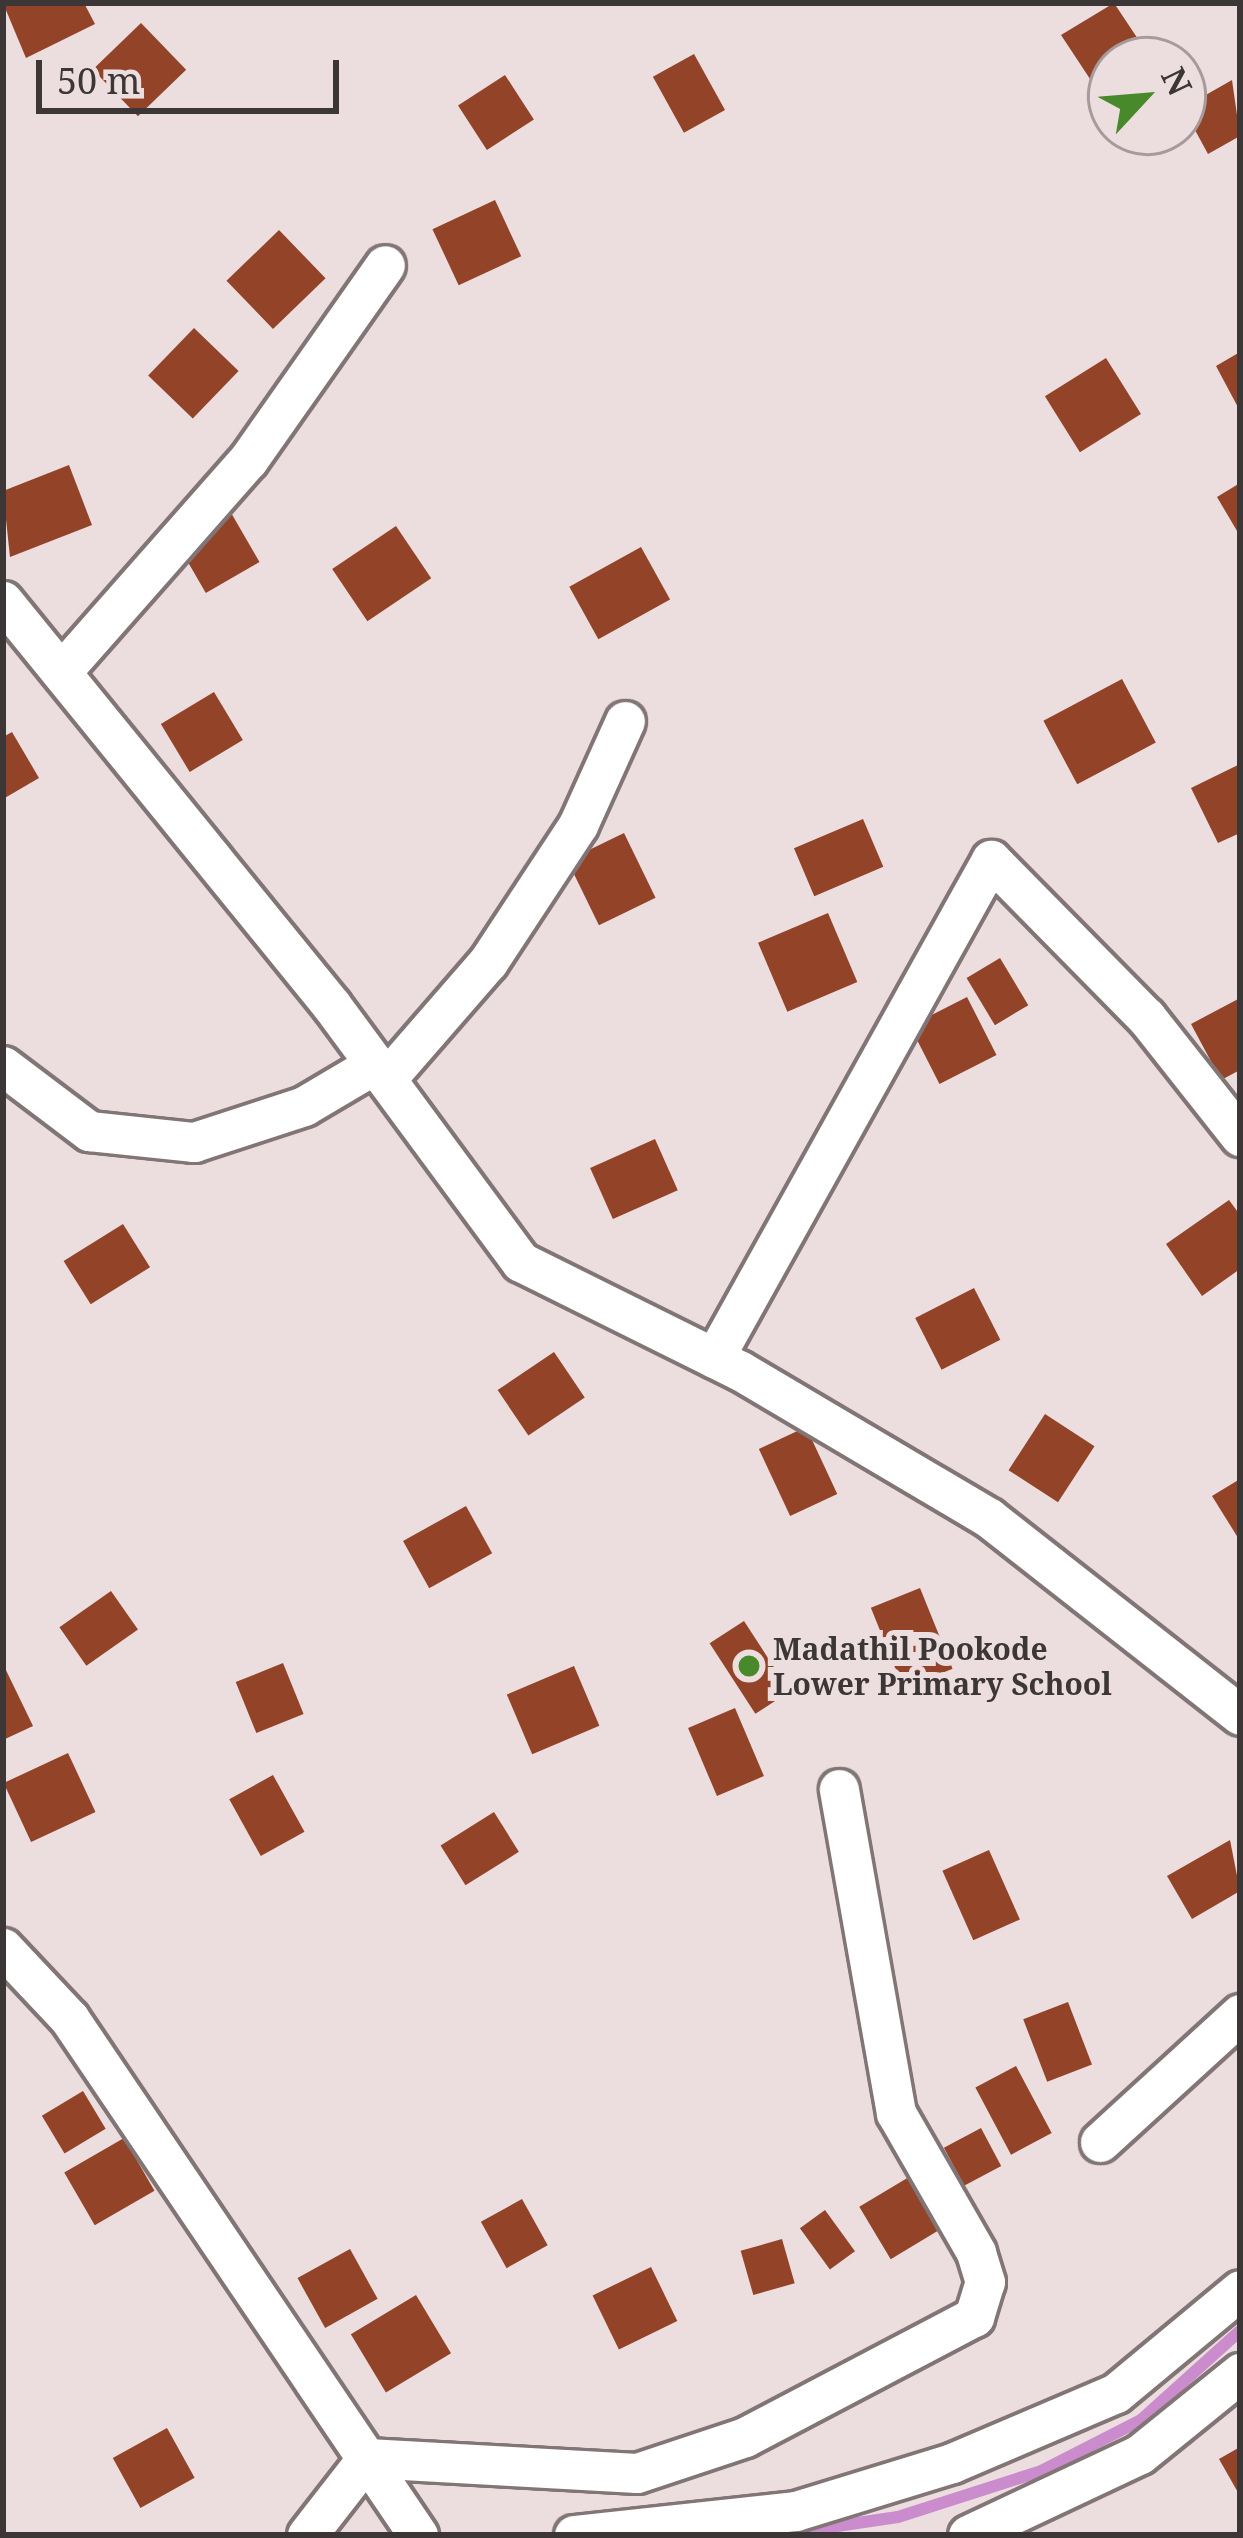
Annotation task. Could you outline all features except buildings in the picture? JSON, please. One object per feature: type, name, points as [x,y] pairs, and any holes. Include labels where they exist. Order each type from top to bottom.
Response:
[{"type":"street","points":[[61,672],[248,460],[386,265]]},
{"type":"street","points":[[3,602],[381,1071],[520,1262],[714,1358],[989,1518],[1240,1715]]},
{"type":"street","points":[[3,1066],[88,1130],[194,1142],[304,1106],[381,1071],[488,962],[578,825],[625,721]]},
{"type":"street","points":[[714,1358],[991,860],[1146,1017],[1240,1136]]},
{"type":"street","points":[[367,2458],[637,2473],[745,2437],[974,2317],[985,2282],[976,2252],[896,2113],[839,1789]]},
{"type":"street","points":[[3,1948],[69,2018],[418,2535]]},
{"type":"street","points":[[1100,2142],[1240,2014]]},
{"type":"street","points":[[574,2535],[796,2511],[952,2463],[1116,2393],[1240,2290]]},
{"type":"street","points":[[968,2535],[1140,2454],[1240,2373]]},
{"type":"street","points":[[308,2535],[367,2458]]},
{"type":"waterway","points":[[777,2535],[898,2517],[1041,2471],[1141,2420],[1240,2331]]},
{"type":"place","name":"Madathil Pookode Lower Primary School","points":[[749,1666]]}]
